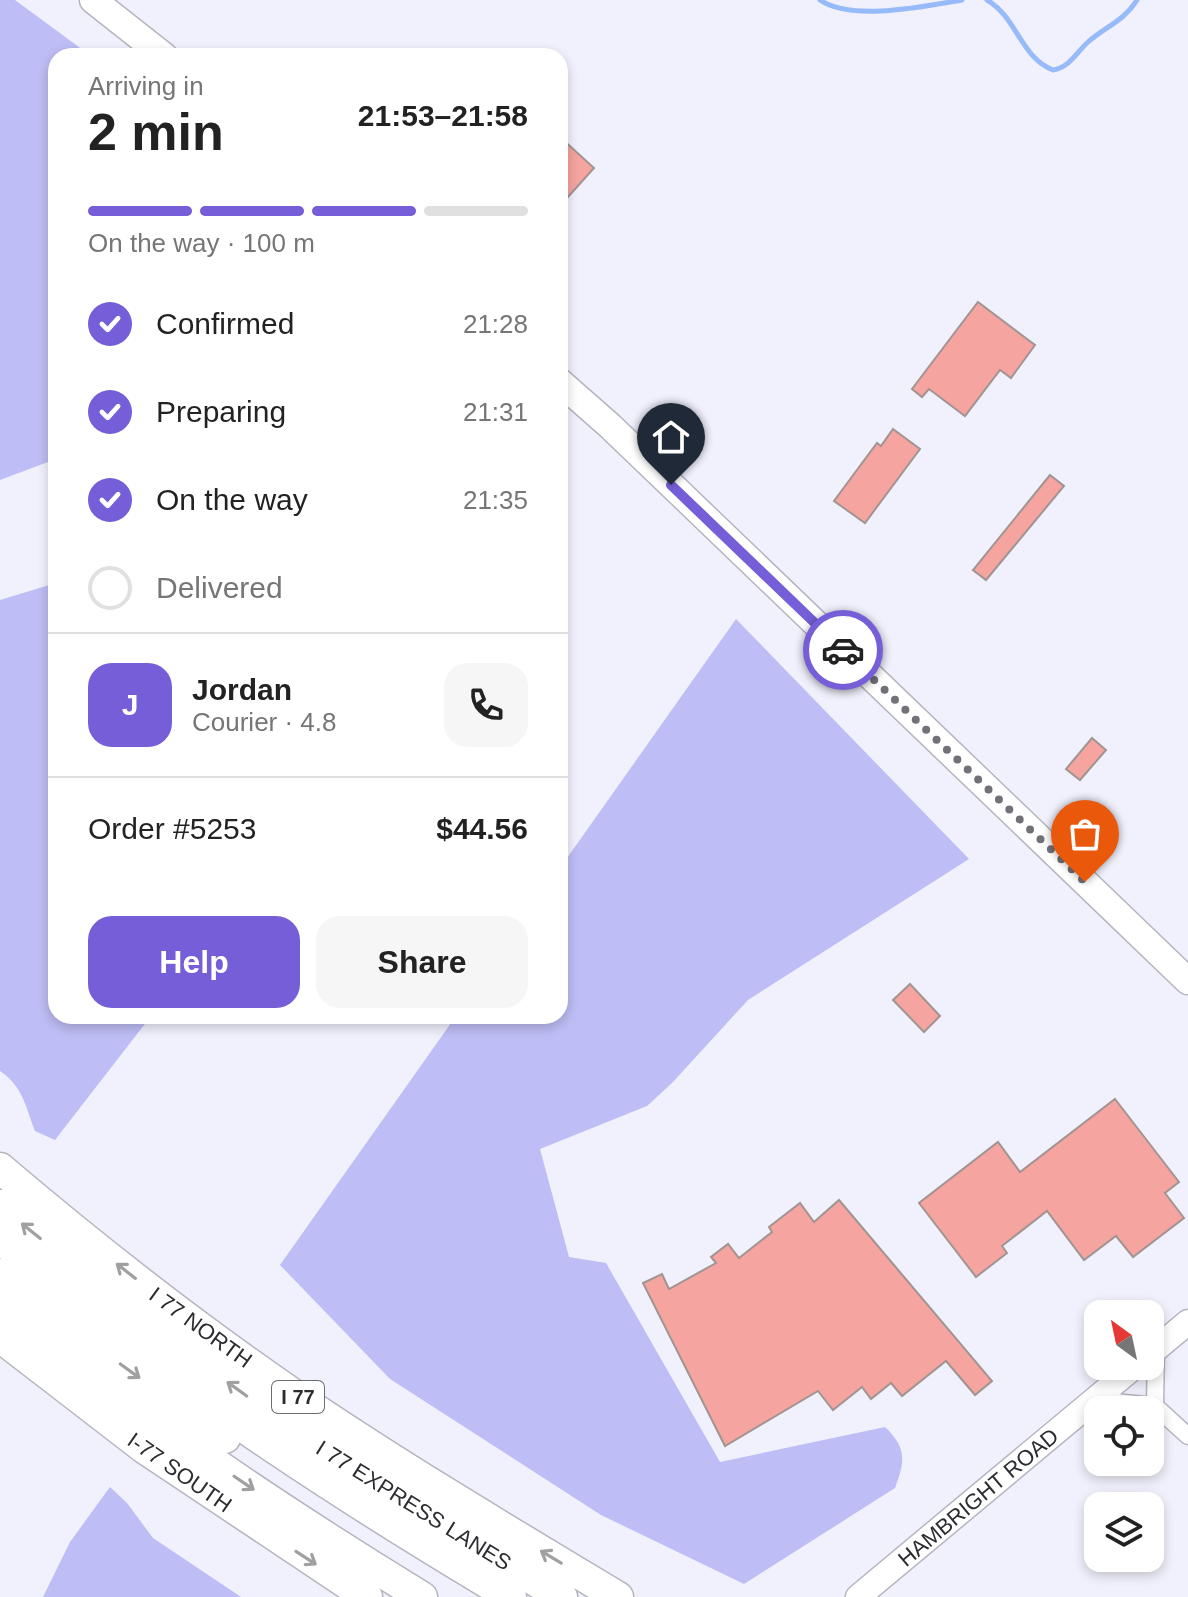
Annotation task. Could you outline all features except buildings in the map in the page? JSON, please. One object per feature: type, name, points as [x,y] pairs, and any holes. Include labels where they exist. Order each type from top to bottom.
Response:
[{"type":"highway","name":"I 77 NORTH","points":[[0,1168],[144,1285],[292,1393],[424,1480],[618,1597]]},
{"type":"highway","name":"I 77 EXPRESS LANES","points":[[0,1205],[137,1316],[275,1416],[408,1504],[562,1597]]},
{"type":"highway","points":[[0,1238],[122,1337],[260,1438],[394,1526],[511,1597]]},
{"type":"highway","points":[[0,1274],[249,1454],[384,1543],[475,1597]]},
{"type":"highway","points":[[0,1306],[209,1459],[422,1597]]},
{"type":"highway","name":"I-77 SOUTH","points":[[0,1337],[144,1448],[367,1597]]},
{"type":"main road","points":[[93,0],[154,48]]},
{"type":"main road","points":[[568,389],[1188,981]]},
{"type":"main road","points":[[1164,1342],[1188,1322]]},
{"type":"main road","name":"HAMBRIGHT ROAD","points":[[1099,1396],[1118,1380]]},
{"type":"main road","name":"HAMBRIGHT ROAD","points":[[858,1597],[1084,1408]]},
{"type":"street","points":[[1164,1414],[1188,1436]]},
{"type":"shaded area","points":[[0,0],[15,0],[80,48],[48,48],[48,462],[0,480]]},
{"type":"shaded area","points":[[48,585],[48,1024],[145,1024],[55,1140],[35,1131],[19,1091],[0,1071],[0,600]]},
{"type":"shaded area","points":[[736,619],[969,859],[748,1000],[647,1106],[540,1149],[569,1257],[606,1263],[720,1462],[885,1427],[900,1448],[901,1470],[895,1488],[744,1584],[601,1515],[390,1379],[280,1265],[450,1024],[568,1024],[568,857]]},
{"type":"shaded area","points":[[110,1487],[127,1503],[153,1538],[241,1597],[43,1597],[70,1542]]},
{"type":"waterway","points":[[820,0],[834,7],[869,11],[962,0]]},
{"type":"waterway","points":[[987,0],[1005,16],[1033,56],[1053,70],[1068,63],[1088,42],[1120,19],[1137,0]]},
{"type":"way so far","points":[[843,650],[1085,882]]},
{"type":"route","points":[[671,485],[843,650]]}]
